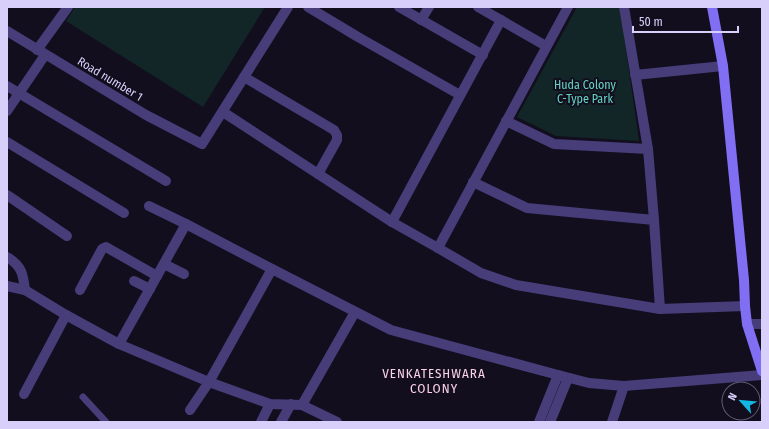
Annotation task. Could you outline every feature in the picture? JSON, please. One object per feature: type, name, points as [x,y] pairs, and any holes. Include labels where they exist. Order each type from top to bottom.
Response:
[{"type":"street","points":[[7,111],[19,93],[68,7]]},
{"type":"street","points":[[288,7],[223,112],[392,222],[481,273],[516,285],[660,309],[745,306]]},
{"type":"street","points":[[308,7],[460,95]]},
{"type":"street","points":[[399,7],[483,55]]},
{"type":"street","points":[[421,20],[429,7]]},
{"type":"street","points":[[478,7],[546,46]]},
{"type":"street","points":[[438,248],[568,7]]},
{"type":"street","points":[[624,7],[648,149],[660,309]]},
{"type":"street","points":[[712,7],[723,66],[744,272],[747,324],[762,371]]},
{"type":"street","points":[[392,222],[501,20]]},
{"type":"street","name":"Road number 1","points":[[7,31],[146,115],[202,144],[223,112]]},
{"type":"street","points":[[635,75],[723,66]]},
{"type":"street","points":[[244,77],[334,130],[337,135],[337,140],[318,174]]},
{"type":"street","points":[[7,86],[166,181]]},
{"type":"street","points":[[506,121],[554,144],[648,149]]},
{"type":"street","points":[[7,142],[124,213]]},
{"type":"street","points":[[473,182],[527,208],[654,220]]},
{"type":"street","points":[[7,195],[68,236]]},
{"type":"street","points":[[148,206],[186,224],[391,330],[589,383],[624,386],[762,375]]},
{"type":"street","points":[[119,344],[186,224]]},
{"type":"street","points":[[80,290],[102,249],[106,247],[157,276]]},
{"type":"street","points":[[7,257],[13,261],[22,272],[25,290]]},
{"type":"street","points":[[164,264],[184,274]]},
{"type":"street","points":[[144,268],[135,281],[150,289]]},
{"type":"street","points":[[190,410],[209,382],[272,269]]},
{"type":"street","points":[[7,286],[25,290],[66,315],[119,344],[209,382],[270,404],[302,405],[337,422]]},
{"type":"street","points":[[302,405],[355,312]]},
{"type":"street","points":[[24,394],[66,315]]},
{"type":"street","points":[[747,324],[762,324]]},
{"type":"street","points":[[539,422],[558,375]]},
{"type":"street","points":[[550,422],[568,378]]},
{"type":"street","points":[[612,422],[624,386]]},
{"type":"street","points":[[261,422],[270,404]]},
{"type":"street","points":[[281,422],[291,404]]},
{"type":"lane","points":[[83,397],[106,422]]},
{"type":"green space","points":[[75,7],[265,7],[203,107],[66,21]]},
{"type":"green space","name":"Huda Colony C-Type Park","points":[[577,7],[620,7],[639,141],[556,136],[517,117]]},
{"type":"district","name":"VENKATESHWARA COLONY","points":[[434,380]]}]
